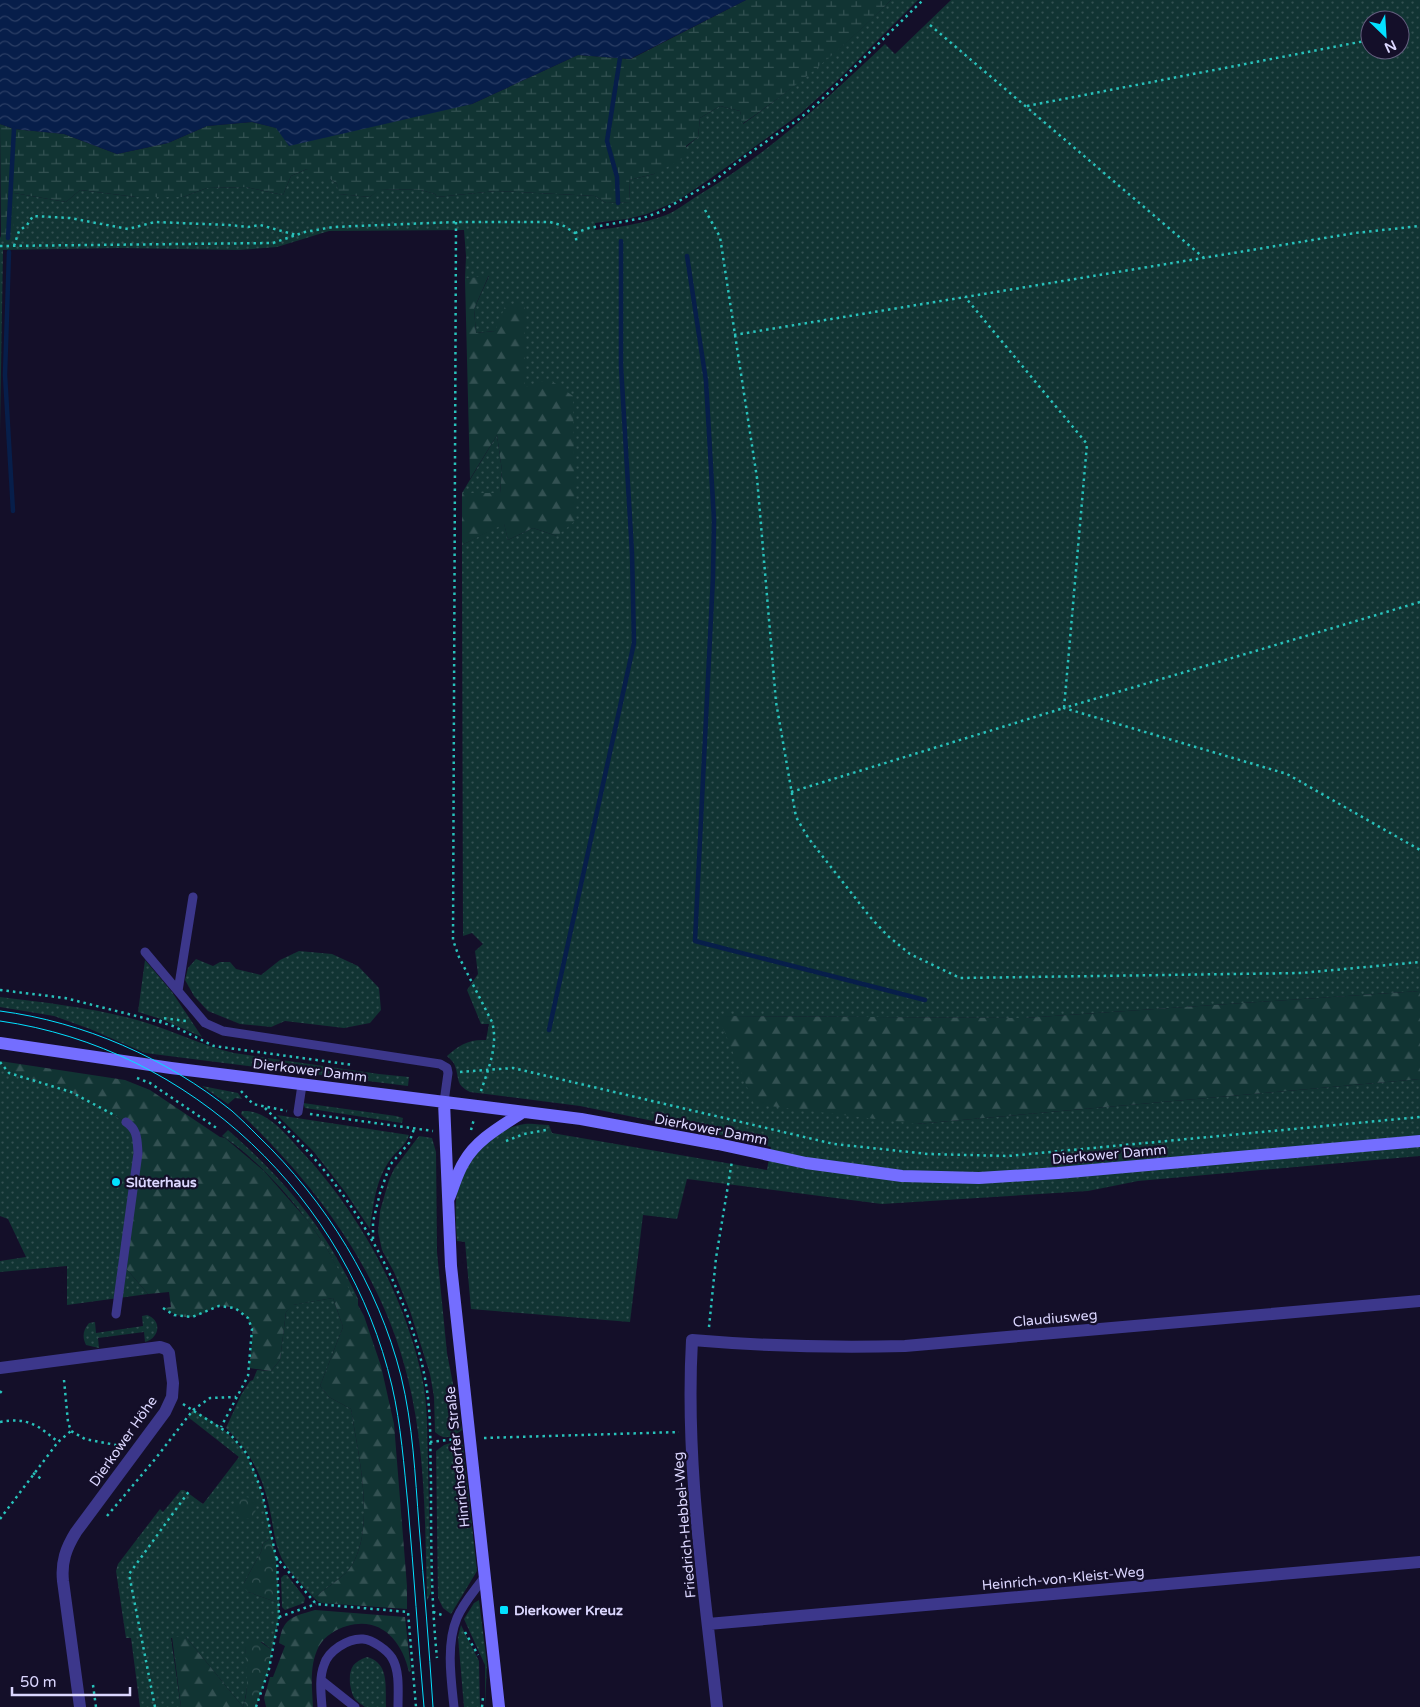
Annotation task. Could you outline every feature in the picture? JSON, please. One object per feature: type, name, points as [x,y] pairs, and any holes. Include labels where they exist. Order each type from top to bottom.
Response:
[{"type":"street","name":"Dierkower Damm","points":[[0,1043],[171,1068],[581,1120],[718,1144],[806,1163],[877,1173],[942,1178],[978,1178],[1058,1173],[1420,1141]]},
{"type":"street","name":"Hinrichsdorfer Straße","points":[[444,1102],[451,1266],[498,1707]]},
{"type":"street","name":"Hinrichsdorfer Straße","points":[[448,1203],[464,1162],[488,1135],[522,1112]]},
{"type":"street","name":"Claudiusweg","points":[[692,1340],[837,1348],[905,1346],[1420,1301]]},
{"type":"street","name":"Friedrich-Hebbel-Weg","points":[[692,1340],[690,1432],[695,1505],[717,1707]]},
{"type":"street","name":"Dierkower Höhe","points":[[0,1368],[160,1347],[170,1353],[173,1383],[172,1397],[158,1422],[76,1532],[68,1545],[64,1558],[63,1581],[80,1707]]},
{"type":"street","name":"Heinrich-von-Kleist-Weg","points":[[708,1624],[1420,1562]]},
{"type":"lane","points":[[178,991],[193,897]]},
{"type":"lane","points":[[145,952],[205,1023],[222,1031],[440,1064],[447,1068],[448,1073],[444,1102]]},
{"type":"lane","points":[[298,1112],[302,1084]]},
{"type":"lane","points":[[116,1314],[138,1153],[136,1131],[126,1122]]},
{"type":"lane","points":[[454,1707],[452,1638],[457,1618],[485,1576]]},
{"type":"lane","points":[[323,1706],[321,1680],[324,1663],[334,1651],[348,1642],[364,1639],[380,1646],[392,1658],[396,1674],[398,1707]]},
{"type":"lane","points":[[321,1680],[355,1707]]},
{"type":"path","points":[[575,233],[589,228],[643,218],[660,212],[714,181],[744,157],[799,119],[820,101],[923,0]]},
{"type":"path","points":[[930,25],[1204,258]]},
{"type":"path","points":[[1027,106],[1360,42]]},
{"type":"path","points":[[705,210],[720,237],[757,478],[776,702],[796,817],[809,839],[871,918],[888,936],[910,954],[960,978],[1301,973],[1420,962]]},
{"type":"path","points":[[14,246],[19,231],[27,225],[33,216],[70,218],[128,229],[155,222],[229,224],[248,227],[260,225],[298,236]]},
{"type":"path","points":[[456,222],[453,940],[459,957],[495,1031],[488,1071],[477,1106]]},
{"type":"path","points":[[0,246],[273,243],[306,232],[333,227],[456,222],[550,222],[564,226],[575,233],[577,244]]},
{"type":"path","points":[[734,335],[1355,233],[1420,226]]},
{"type":"path","points":[[965,297],[1087,444],[1064,708]]},
{"type":"path","points":[[791,792],[1420,602]]},
{"type":"path","points":[[1064,708],[1287,774],[1420,850]]},
{"type":"path","points":[[0,990],[65,998],[136,1016]]},
{"type":"path","points":[[160,1022],[162,1018],[205,1023]]},
{"type":"path","points":[[0,1062],[9,1073],[71,1092],[126,1122]]},
{"type":"path","points":[[488,1071],[513,1068],[834,1144],[928,1154],[1008,1156],[1420,1117]]},
{"type":"path","points":[[131,1076],[150,1083],[218,1129]]},
{"type":"path","points":[[243,1093],[253,1104],[265,1107],[414,1129],[409,1143],[390,1165],[380,1193],[374,1222],[373,1240]]},
{"type":"path","points":[[265,1107],[318,1163],[373,1240],[410,1325],[423,1367],[429,1408],[432,1612],[438,1665]]},
{"type":"path","points":[[708,1341],[716,1258],[732,1161]]},
{"type":"path","points":[[163,1308],[174,1315],[192,1317],[219,1306],[235,1308],[248,1318],[252,1329],[248,1376],[220,1427]]},
{"type":"path","points":[[64,1380],[68,1422],[71,1431],[85,1439],[116,1445],[132,1455]]},
{"type":"path","points":[[0,1393],[4,1388]]},
{"type":"path","points":[[172,1397],[220,1427],[238,1443],[252,1465],[262,1492],[276,1557],[279,1617],[269,1669],[256,1707]]},
{"type":"path","points":[[104,1519],[156,1458],[193,1410],[210,1398],[236,1397]]},
{"type":"path","points":[[0,1422],[16,1420],[31,1423],[39,1426],[58,1442]]},
{"type":"path","points":[[0,1519],[58,1442],[71,1431]]},
{"type":"path","points":[[483,1438],[690,1432]]},
{"type":"path","points":[[430,1442],[461,1438]]},
{"type":"path","points":[[33,1473],[43,1480]]},
{"type":"path","points":[[155,1707],[129,1574],[190,1490]]},
{"type":"path","points":[[276,1557],[316,1604]]},
{"type":"path","points":[[279,1617],[316,1604],[408,1612],[416,1707]]},
{"type":"path","points":[[92,1679],[96,1707]]},
{"type":"green space","points":[[746,0],[891,0],[820,66],[742,124],[740,111],[720,106],[700,118],[698,137],[686,146],[686,157],[654,174],[629,180],[630,202],[606,203],[595,196],[496,191],[437,197],[435,194],[421,190],[380,189],[370,197],[338,194],[337,184],[330,179],[316,180],[307,169],[291,176],[283,195],[246,187],[207,188],[183,197],[136,197],[80,190],[66,202],[14,193],[14,239],[1,238],[0,124],[14,129],[64,134],[117,154],[168,143],[207,126],[252,122],[277,128],[472,104],[578,55],[631,59]]},
{"type":"green space","points":[[891,0],[918,0],[840,78],[800,114],[707,181],[677,201],[647,214],[627,219],[595,223],[595,230],[631,225],[666,215],[680,208],[751,160],[797,124],[885,44],[895,54],[951,0],[1420,0],[1420,991],[1024,1018],[718,1016],[916,1124],[1420,1079],[1420,1156],[1138,1181],[1088,1191],[882,1204],[687,1179],[677,1219],[643,1215],[630,1322],[471,1309],[465,1242],[457,1241],[456,1200],[458,1187],[467,1165],[475,1155],[492,1138],[503,1131],[525,1124],[549,1125],[552,1133],[767,1170],[771,1147],[580,1106],[470,1092],[460,1084],[454,1065],[447,1056],[465,1044],[486,1040],[489,1024],[481,1024],[467,990],[478,974],[475,951],[483,944],[472,933],[463,936],[462,545],[504,523],[508,540],[533,528],[557,536],[525,387],[525,305],[495,331],[476,333],[474,309],[489,276],[465,279],[464,230],[329,231],[277,247],[239,250],[120,248],[3,250],[0,431],[0,236],[1,238],[14,238],[14,193],[66,202],[80,190],[136,197],[183,197],[207,188],[246,187],[283,195],[291,176],[307,169],[337,184],[339,194],[370,197],[379,189],[421,190],[435,194],[437,197],[496,191],[595,196],[606,203],[630,202],[629,180],[654,174],[698,137],[700,118],[720,106],[740,111],[743,124],[820,65]]},
{"type":"green space","points":[[489,275],[474,309],[476,333],[495,331],[506,304],[525,305],[525,387],[549,379],[573,396],[575,521],[557,536],[533,528],[508,540],[504,524],[462,545],[462,493],[500,493],[502,471],[497,435],[470,479],[465,279]]},
{"type":"green space","points":[[497,435],[502,471],[500,493],[462,493]]},
{"type":"green space","points":[[299,951],[332,954],[358,966],[379,988],[381,1010],[370,1023],[344,1028],[285,1021],[271,1027],[240,1024],[208,1011],[194,996],[185,980],[188,968],[196,959],[213,966],[220,962],[230,962],[236,969],[261,975],[280,960]]},
{"type":"green space","points":[[145,960],[172,992],[202,1037],[161,1019],[138,1012]]},
{"type":"green space","points":[[1420,991],[1420,1079],[916,1124],[754,1104],[718,1016],[1024,1018]]},
{"type":"green space","points":[[0,997],[72,1006],[126,1017],[234,1053],[409,1077],[408,1086],[145,1053],[90,1029],[54,1016],[0,1007]]},
{"type":"green space","points":[[0,1061],[125,1080],[150,1090],[220,1137],[225,1138],[264,1171],[308,1221],[326,1247],[364,1316],[381,1366],[394,1424],[407,1586],[407,1609],[320,1603],[314,1598],[347,1572],[358,1552],[363,1533],[364,1512],[361,1468],[351,1409],[329,1397],[320,1386],[343,1327],[333,1298],[293,1305],[286,1312],[280,1360],[271,1371],[249,1368],[252,1344],[251,1324],[244,1314],[234,1308],[223,1306],[195,1316],[184,1317],[163,1308],[171,1307],[169,1292],[148,1294],[123,1265],[137,1136],[126,1122],[71,1092],[9,1073]]},
{"type":"green space","points":[[0,1062],[9,1073],[71,1092],[126,1122],[137,1136],[123,1265],[148,1294],[67,1305],[67,1266],[0,1272],[0,1261],[26,1257],[8,1219],[0,1216]]},
{"type":"green space","points":[[202,1086],[238,1093],[242,1099],[235,1098],[228,1104]]},
{"type":"green space","points":[[303,1103],[403,1118],[402,1123],[305,1108]]},
{"type":"green space","points":[[242,1111],[260,1114],[269,1119],[292,1140],[325,1179],[362,1230],[378,1258],[404,1316],[422,1377],[426,1409],[431,1592],[427,1601],[424,1490],[418,1434],[408,1379],[397,1341],[382,1304],[344,1235],[296,1172],[241,1114]]},
{"type":"green space","points":[[277,1115],[409,1135],[406,1142],[385,1167],[381,1176],[372,1211],[370,1229],[346,1193],[314,1152]]},
{"type":"green space","points":[[228,1130],[286,1187],[318,1228],[345,1273],[358,1299],[358,1307],[318,1235],[280,1187],[250,1158],[222,1136]]},
{"type":"green space","points":[[419,1136],[432,1138],[436,1152],[437,1252],[447,1353],[462,1430],[448,1437],[438,1435],[435,1432],[434,1397],[430,1374],[410,1311],[394,1272],[382,1250],[378,1232],[380,1211],[389,1180],[394,1169]]},
{"type":"green space","points":[[333,1298],[343,1327],[320,1386],[329,1397],[351,1409],[361,1468],[364,1512],[363,1533],[358,1552],[347,1572],[314,1598],[282,1559],[260,1476],[249,1456],[226,1428],[241,1395],[250,1381],[253,1380],[257,1370],[271,1371],[280,1360],[286,1312],[292,1305]]},
{"type":"green space","points":[[142,1316],[152,1317],[157,1325],[156,1333],[150,1340],[145,1342],[144,1332],[98,1338],[99,1348],[86,1345],[84,1334],[85,1328],[89,1323],[95,1322],[96,1333],[143,1326]]},
{"type":"green space","points":[[193,1410],[214,1422],[230,1435],[242,1448],[257,1478],[272,1538],[263,1543],[261,1552],[244,1583],[248,1592],[279,1603],[279,1617],[272,1650],[262,1642],[245,1648],[247,1678],[243,1707],[186,1637],[171,1638],[181,1707],[140,1707],[131,1638],[126,1638],[116,1571],[118,1564],[160,1509],[163,1512],[181,1490],[184,1490],[203,1504],[239,1457],[188,1417]]},
{"type":"green space","points":[[454,1442],[463,1445],[477,1571],[451,1614],[443,1608],[438,1598],[436,1451],[444,1445]]},
{"type":"green space","points":[[245,1497],[253,1500],[256,1508],[253,1516],[245,1519],[237,1516],[234,1508],[237,1500]]},
{"type":"green space","points":[[272,1538],[276,1557],[279,1603],[248,1592],[244,1588],[244,1583],[261,1552],[263,1543]]},
{"type":"green space","points":[[287,1575],[305,1598],[304,1603],[285,1610],[282,1607],[281,1578]]},
{"type":"green space","points":[[479,1600],[487,1664],[485,1707],[485,1665],[464,1619],[474,1603]]},
{"type":"green space","points":[[315,1610],[405,1617],[411,1671],[409,1672],[406,1661],[395,1641],[380,1628],[359,1624],[347,1626],[335,1631],[321,1642],[316,1653],[312,1676],[313,1707],[266,1707],[264,1698],[270,1677],[273,1677],[285,1646],[279,1643],[283,1628],[294,1617]]},
{"type":"green space","points":[[461,1625],[479,1661],[480,1707],[464,1707],[458,1637]]},
{"type":"green space","points":[[172,1637],[186,1637],[243,1707],[181,1707]]},
{"type":"green space","points":[[256,1639],[272,1650],[269,1669],[256,1707],[243,1707],[247,1681],[245,1648],[249,1641]]},
{"type":"green space","points":[[367,1657],[374,1660],[383,1670],[386,1684],[386,1707],[365,1707],[352,1694],[350,1674],[352,1667],[358,1661]]},
{"type":"water","points":[[0,0],[746,0],[630,59],[578,55],[472,104],[289,146],[276,128],[252,122],[207,126],[168,143],[117,154],[64,134],[14,129],[0,124]]},
{"type":"waterway","points":[[618,203],[617,177],[607,141],[620,58]]},
{"type":"waterway","points":[[8,238],[14,129]]},
{"type":"waterway","points":[[549,1030],[634,643],[632,553],[621,366],[621,241]]},
{"type":"waterway","points":[[9,252],[5,375],[13,511]]},
{"type":"waterway","points":[[687,256],[706,381],[714,520],[713,577],[695,941],[925,1000]]},
{"type":"tram line","points":[[0,1011],[62,1024],[123,1045],[152,1059],[207,1092],[235,1114],[283,1161],[306,1188],[346,1246],[364,1277],[379,1309],[391,1342],[405,1394],[415,1469],[433,1707]]},
{"type":"tram line","points":[[0,1021],[70,1037],[136,1063],[197,1099],[252,1144],[299,1195],[339,1254],[370,1318],[392,1386],[398,1416],[408,1506],[424,1707]]},
{"type":"place","name":"Slüterhaus","points":[[116,1182]]},
{"type":"place","name":"Dierkower Kreuz","points":[[504,1610]]}]
